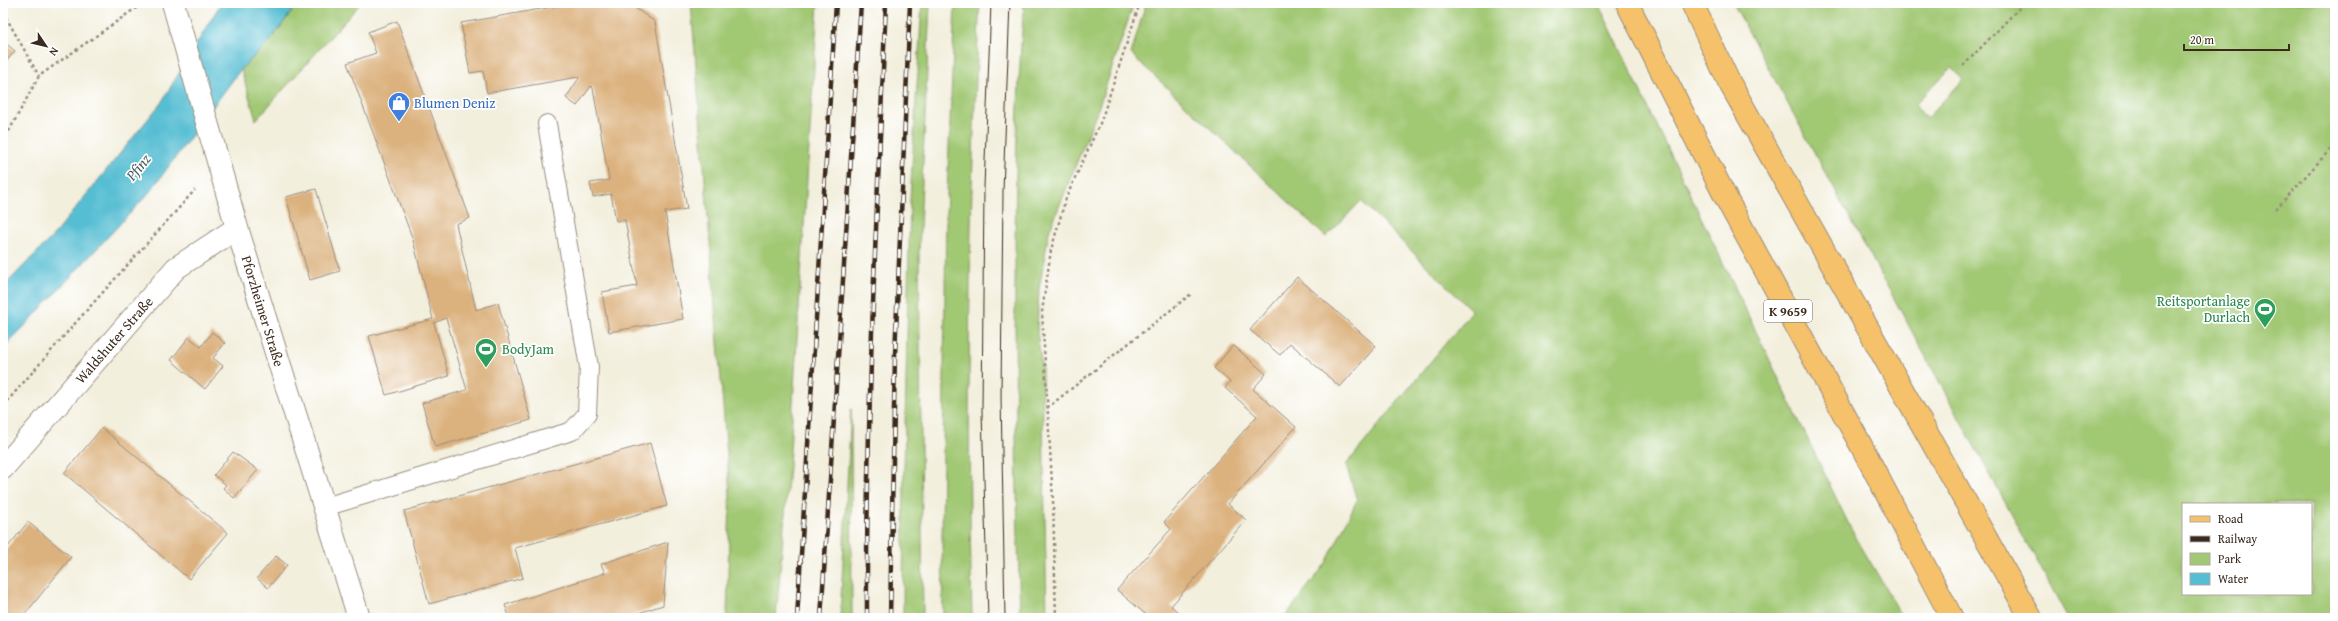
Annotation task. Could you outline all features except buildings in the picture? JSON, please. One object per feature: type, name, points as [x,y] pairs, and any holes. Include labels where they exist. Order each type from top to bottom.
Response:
[{"type":"main road","name":"K 9659","points":[[1627,3],[1728,202],[1863,449],[1952,618]]},
{"type":"main road","points":[[1692,3],[1728,80],[2031,618]]},
{"type":"street","name":"Pforzheimer Straße","points":[[173,3],[237,228],[325,507],[358,618]]},
{"type":"street","name":"Waldshuter Straße","points":[[3,468],[176,268],[237,228]]},
{"type":"lane","points":[[325,507],[359,495],[572,431],[587,414],[589,367],[547,124]]},
{"type":"path","points":[[3,142],[39,76],[144,3]]},
{"type":"path","points":[[1056,618],[1053,500],[1042,312],[1050,250],[1066,198],[1101,121],[1140,3]]},
{"type":"path","points":[[1963,66],[2024,3]]},
{"type":"path","points":[[3,12],[39,76]]},
{"type":"path","points":[[2276,209],[2335,144]]},
{"type":"path","points":[[3,406],[78,320],[219,164]]},
{"type":"path","points":[[1047,408],[1191,294]]},
{"type":"green space","points":[[298,3],[361,3],[256,120],[241,69],[269,42]]},
{"type":"green space","points":[[691,3],[818,3],[789,467],[776,618],[727,618],[730,494]]},
{"type":"green space","points":[[922,3],[930,3],[919,251],[923,618],[903,618],[904,471],[910,200]]},
{"type":"green space","points":[[955,3],[980,3],[971,233],[969,464],[972,618],[943,618],[942,536],[946,217]]},
{"type":"green space","points":[[1024,3],[1134,3],[1097,112],[1049,232],[1039,289],[1037,332],[1042,368],[1047,618],[1020,618],[1017,499],[1015,226],[1016,151]]},
{"type":"green space","points":[[1146,3],[1598,3],[1851,529],[1903,618],[1284,618],[1326,563],[1357,500],[1346,465],[1472,311],[1361,201],[1326,237],[1131,54]]},
{"type":"green space","points":[[1733,3],[2335,3],[2335,618],[2068,618]],"holes":[[[1951,68],[1963,80],[1926,119],[1915,104]]]},
{"type":"green space","points":[[851,409],[852,618],[840,618]]},
{"type":"water","name":"Pfinz","points":[[221,3],[298,3],[269,42],[241,69],[149,193],[3,349],[3,287],[52,237],[161,103]]},
{"type":"tram line","points":[[988,618],[982,411],[984,187],[991,3]]},
{"type":"tram line","points":[[1005,618],[1001,396],[1003,191],[1010,3]]},
{"type":"railway","points":[[797,618],[836,3]]},
{"type":"railway","points":[[821,618],[861,3]]},
{"type":"railway","points":[[867,618],[870,387],[886,3]]},
{"type":"railway","points":[[890,618],[895,355],[910,3]]},
{"type":"place","name":"Blumen Deniz","points":[[399,122]]},
{"type":"place","name":"Reitsportanlage Durlach","points":[[2265,328]]},
{"type":"place","name":"BodyJam","points":[[486,368]]}]
